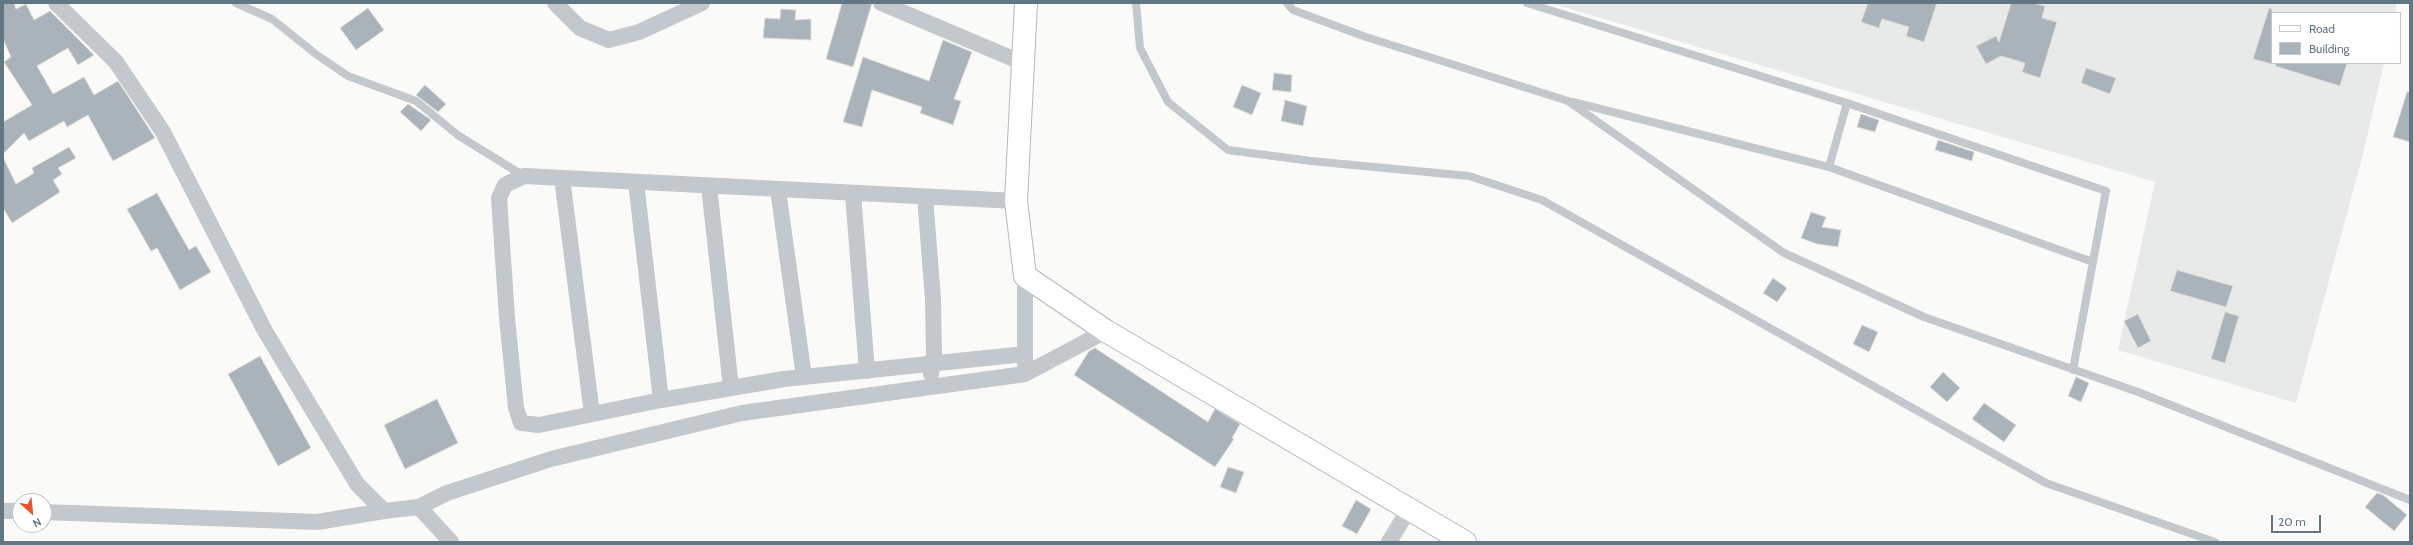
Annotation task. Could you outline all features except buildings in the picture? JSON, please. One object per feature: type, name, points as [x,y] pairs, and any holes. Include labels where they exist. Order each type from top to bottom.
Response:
[{"type":"street","points":[[57,3],[116,62],[163,132],[265,331],[357,484],[384,511]]},
{"type":"street","points":[[555,3],[580,28],[609,40],[639,32],[702,3]]},
{"type":"street","points":[[881,3],[1023,63]]},
{"type":"street","points":[[1025,374],[1025,276],[1016,202],[1026,3]]},
{"type":"street","points":[[1016,202],[524,176],[505,185],[499,198],[507,318],[516,408],[522,423],[540,425],[661,400],[804,377],[932,365],[1025,354]]},
{"type":"street","points":[[562,178],[592,414]]},
{"type":"street","points":[[636,182],[661,400]]},
{"type":"street","points":[[709,186],[731,388]]},
{"type":"street","points":[[778,190],[804,377]]},
{"type":"street","points":[[854,194],[867,371]]},
{"type":"street","points":[[924,197],[933,299],[932,365],[928,387]]},
{"type":"street","points":[[1025,276],[1106,331],[1465,542]]},
{"type":"street","points":[[52,512],[317,522],[419,507],[447,494],[551,459],[742,413],[1025,374],[1106,331]]},
{"type":"street","points":[[419,507],[451,542]]},
{"type":"street","points":[[1389,542],[1409,509]]},
{"type":"lane","points":[[236,3],[272,19],[317,55],[348,76],[416,101],[459,136],[524,176]]},
{"type":"lane","points":[[1136,3],[1140,48],[1168,102],[1228,150],[1311,161],[1469,176],[1542,200],[2046,483],[2215,542]]},
{"type":"lane","points":[[1287,3],[1292,10],[1363,36],[1568,101],[1830,168],[2093,262]]},
{"type":"lane","points":[[1527,3],[1847,103],[2106,191],[2074,370]]},
{"type":"lane","points":[[1568,101],[1784,253],[1924,317],[2138,392],[2410,500]]},
{"type":"lane","points":[[1830,168],[1847,103]]},
{"type":"shaded area","points":[[1550,3],[2397,3],[2395,12],[2271,12],[2271,64],[2384,64],[2364,150],[2296,403],[2118,350],[2155,182]]}]
